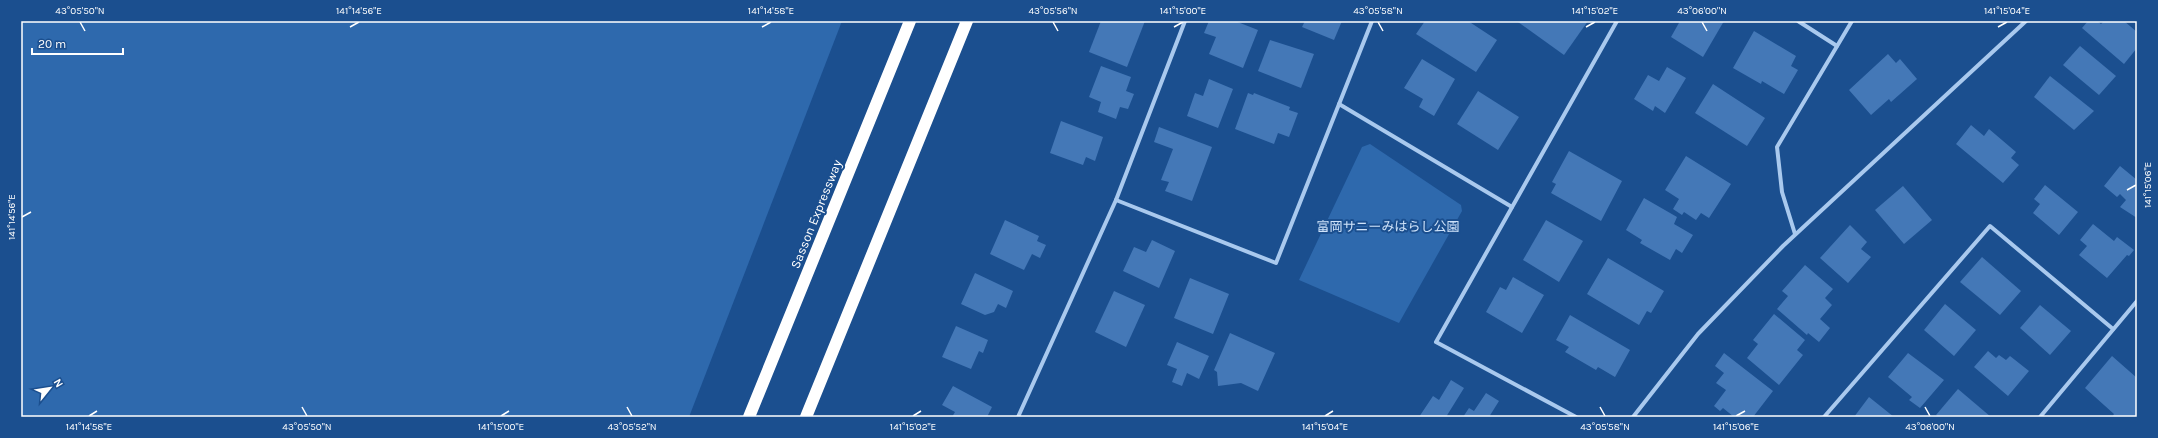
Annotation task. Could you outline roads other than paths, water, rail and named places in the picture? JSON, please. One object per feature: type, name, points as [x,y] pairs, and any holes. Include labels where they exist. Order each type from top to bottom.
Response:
[{"type":"highway","name":"Sasson Expressway","points":[[748,417],[910,21]]},
{"type":"highway","points":[[806,417],[967,21]]},
{"type":"street","points":[[1018,417],[1116,200],[1185,21]]},
{"type":"street","points":[[1116,200],[1276,263],[1372,21]]},
{"type":"street","points":[[1576,417],[1436,342],[1617,21]]},
{"type":"street","points":[[1798,21],[1837,46]]},
{"type":"street","points":[[1795,234],[1782,192],[1777,147],[1852,21]]},
{"type":"street","points":[[1633,417],[1698,334],[1795,234],[2026,21]]},
{"type":"street","points":[[1339,104],[1512,207]]},
{"type":"street","points":[[1824,417],[1990,226],[2114,329]]},
{"type":"street","points":[[2040,417],[2137,301]]},
{"type":"park label","name":"富岡サニーみはらし公園","points":[[1388,226]]}]
